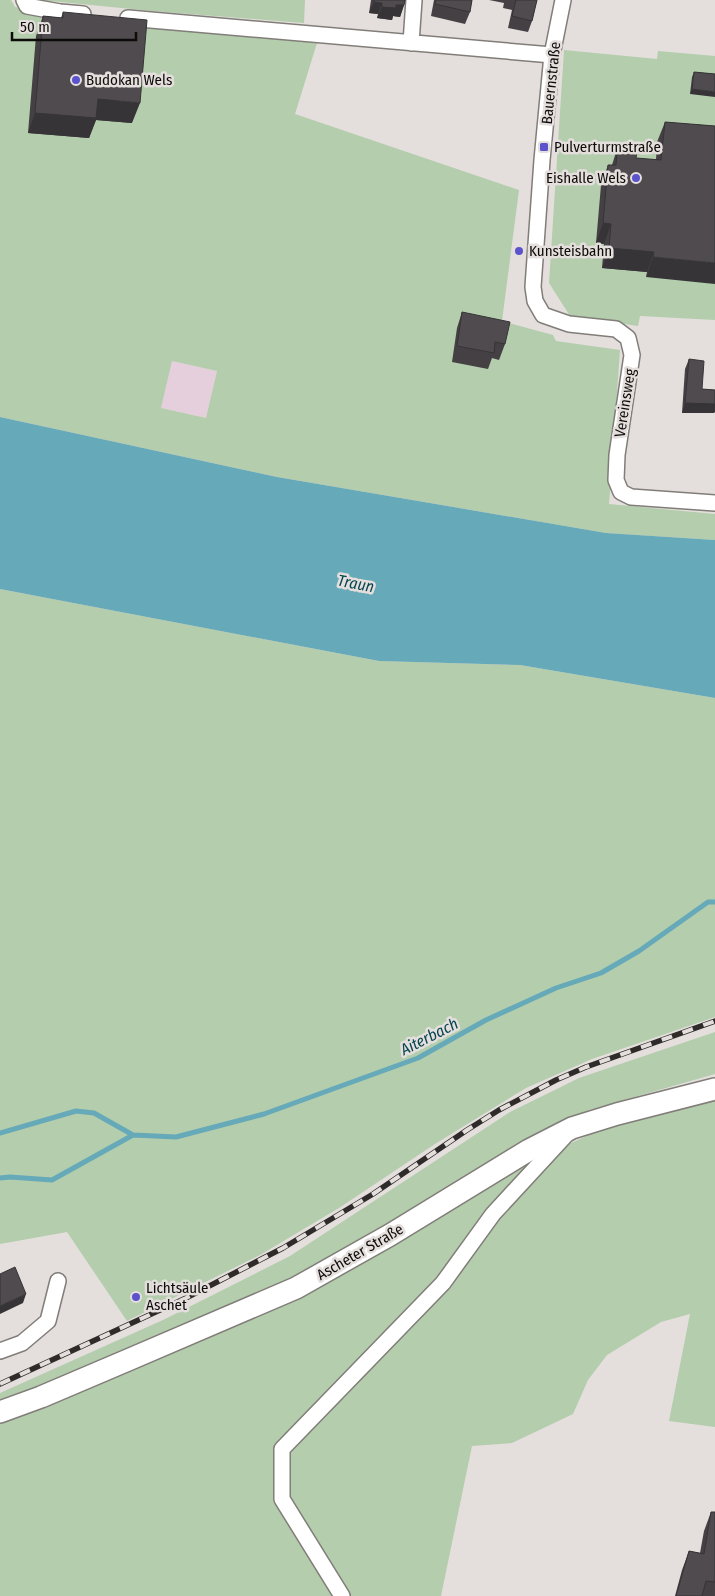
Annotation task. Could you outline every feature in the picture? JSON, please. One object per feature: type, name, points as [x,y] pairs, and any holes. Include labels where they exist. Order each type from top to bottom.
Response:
[{"type":"main road","name":"Ascheter Straße","points":[[0,1412],[119,1364],[296,1288],[390,1236],[529,1150],[572,1128],[617,1114],[715,1089]]},
{"type":"street","points":[[24,0],[28,6],[60,12],[552,54]]},
{"type":"street","points":[[411,43],[414,0]]},
{"type":"street","name":"Bauernstraße","points":[[534,287],[542,160],[552,54],[563,0]]},
{"type":"street","name":"Vereinsweg","points":[[534,287],[536,301],[543,315],[570,324],[616,329],[628,338],[632,355],[616,455],[616,480],[621,492],[631,497],[715,503]]},
{"type":"street","points":[[342,1596],[282,1499],[282,1449],[443,1283],[493,1214],[572,1128]]},
{"type":"street","points":[[0,1352],[22,1343],[48,1321],[58,1281]]},
{"type":"shaded area","points":[[172,361],[217,371],[206,418],[161,408]]},
{"type":"green space","points":[[0,0],[11,0],[15,7],[160,28],[317,43],[295,114],[519,190],[502,321],[553,335],[556,341],[620,350],[609,504],[715,514],[715,540],[606,533],[277,477],[0,417]],"holes":[[[172,361],[217,371],[206,418],[161,408]]]},
{"type":"green space","points":[[40,0],[305,0],[304,23],[152,11]]},
{"type":"green space","name":"Eishalle Wels","points":[[564,50],[657,59],[658,51],[715,56],[715,320],[640,316],[638,326],[570,316],[549,283]]},
{"type":"green space","points":[[0,589],[379,661],[520,665],[715,698],[715,1017],[592,1059],[526,1088],[435,1144],[339,1208],[260,1255],[127,1321],[67,1232],[0,1244]]},
{"type":"green space","points":[[715,1032],[715,1074],[589,1110],[515,1149],[316,1269],[0,1404],[0,1393],[163,1320],[290,1256],[510,1112],[579,1078]]},
{"type":"green space","points":[[715,1094],[715,1427],[669,1421],[690,1314],[661,1322],[607,1355],[588,1380],[573,1414],[512,1443],[472,1446],[441,1596],[0,1596],[0,1423],[293,1300],[538,1158],[613,1124]]},
{"type":"water","name":"Traun","points":[[0,417],[277,477],[606,533],[715,540],[715,698],[520,665],[379,661],[0,589]]},
{"type":"building","points":[[374,0],[405,0],[404,5],[396,5],[396,8],[382,7],[382,3],[374,2]]},
{"type":"building","points":[[436,0],[472,0],[470,12],[435,4]]},
{"type":"building","points":[[516,0],[537,0],[532,21],[512,16]]},
{"type":"building","points":[[63,12],[147,20],[140,103],[98,99],[96,118],[35,113],[43,16],[63,18]]},
{"type":"building","points":[[694,72],[715,74],[715,92],[692,89]]},
{"type":"building","name":"Eishalle Wels","points":[[665,122],[715,126],[715,263],[653,257],[654,252],[609,248],[611,224],[603,223],[608,165],[616,165],[617,149],[637,151],[636,158],[661,160]]},
{"type":"building","points":[[462,312],[510,322],[505,344],[495,342],[494,353],[457,346]]},
{"type":"building","points":[[689,359],[704,361],[702,389],[715,390],[715,404],[685,403]]},
{"type":"building","points":[[15,1267],[26,1294],[0,1306],[0,1274]]},
{"type":"building","points":[[711,1512],[715,1512],[715,1582],[706,1581],[702,1596],[676,1596],[689,1551],[704,1554]]},
{"type":"waterway","name":"Aiterbach","points":[[0,1178],[52,1180],[133,1135],[176,1137],[264,1114],[418,1058],[486,1020],[556,988],[601,973],[639,951],[708,902],[715,902]]},
{"type":"waterway","name":"Aiterbach","points":[[0,1133],[76,1111],[94,1113],[133,1135]]},
{"type":"railway","points":[[0,1384],[186,1298],[283,1248],[373,1194],[499,1110],[556,1080],[586,1067],[715,1021]]},
{"type":"place","name":"Budokan Wels","points":[[76,80]]},
{"type":"place","name":"Pulverturmstraße","points":[[544,147]]},
{"type":"place","name":"Eishalle Wels","points":[[636,178]]},
{"type":"place","name":"Kunsteisbahn","points":[[519,251]]},
{"type":"place","name":"Lichtsäule Aschet","points":[[136,1297]]}]
